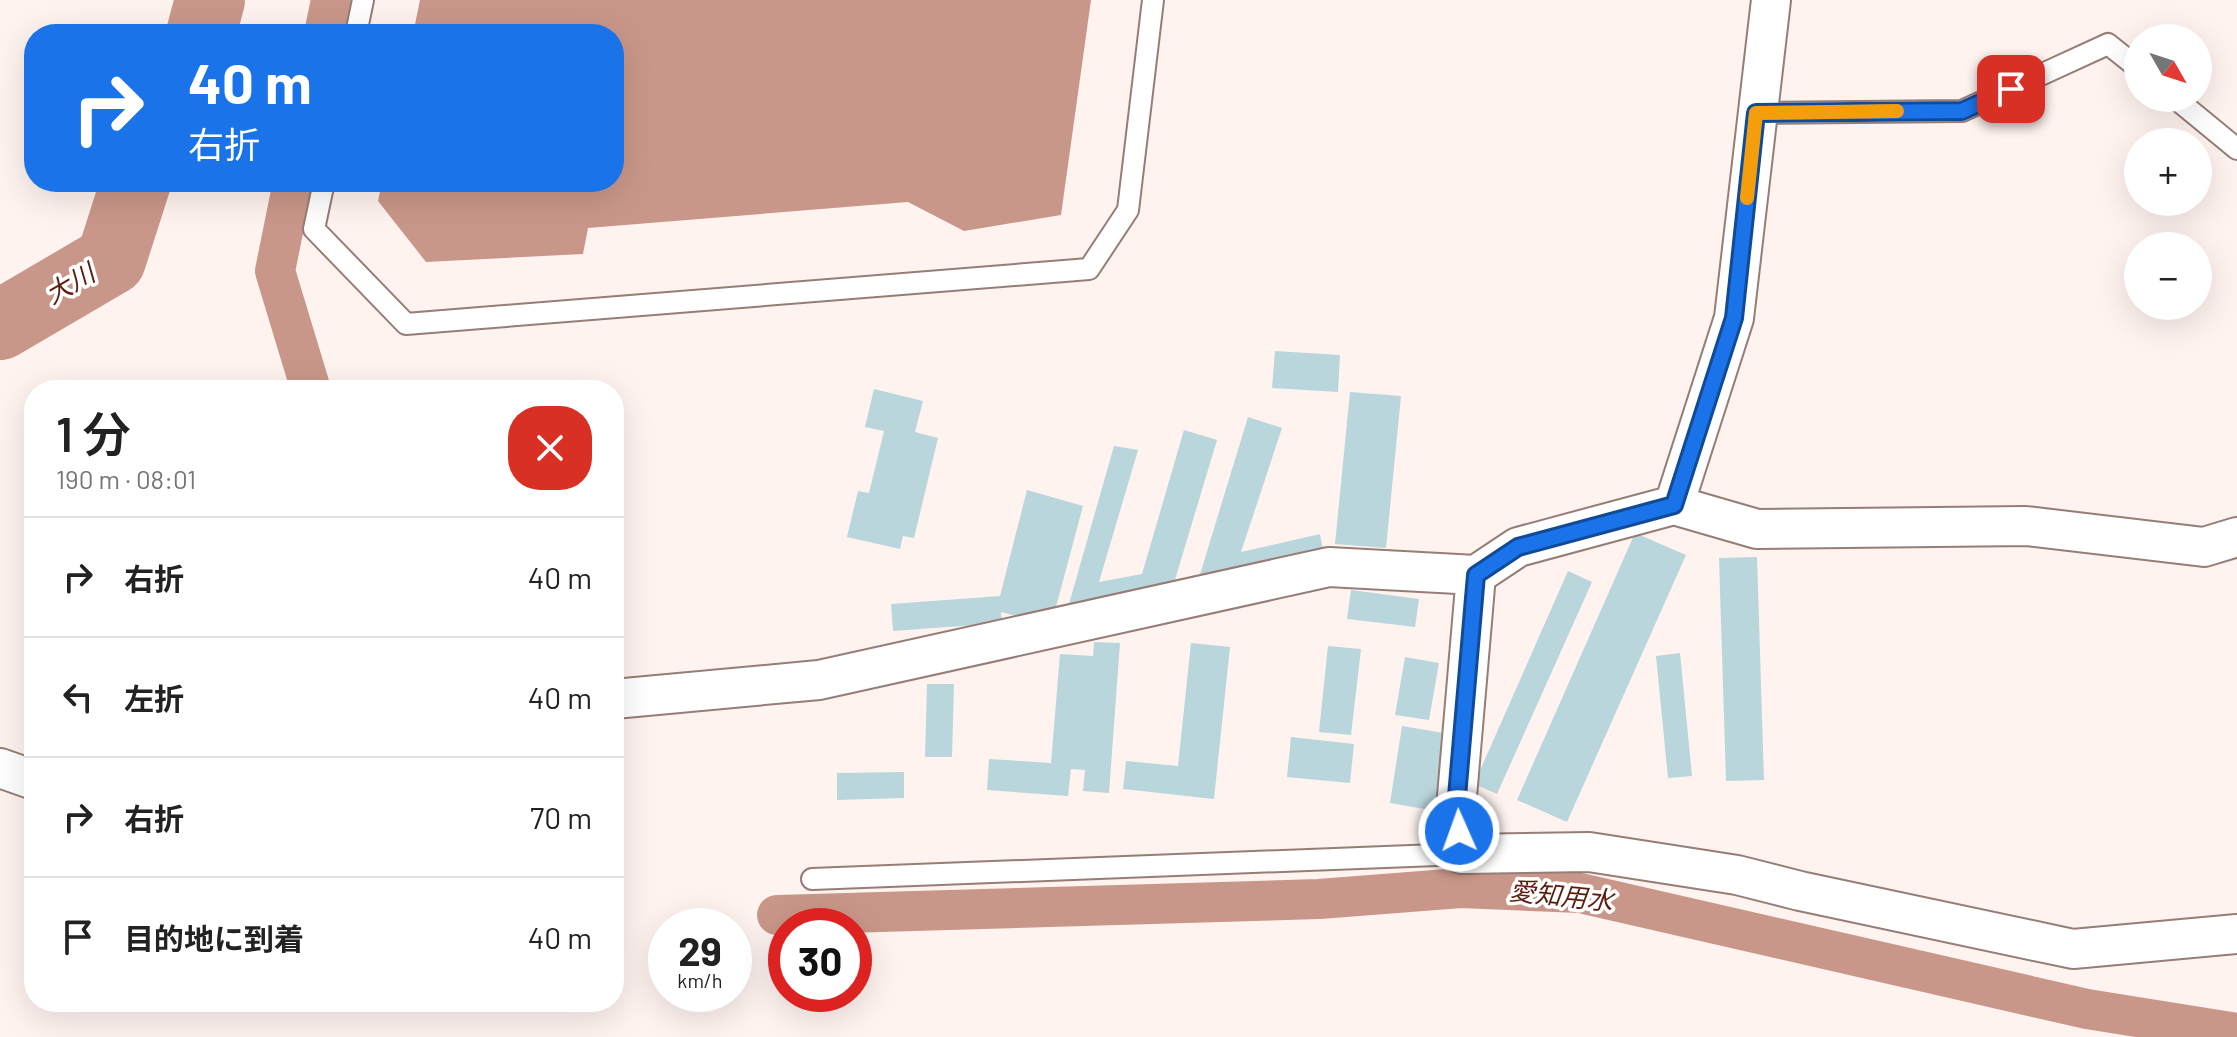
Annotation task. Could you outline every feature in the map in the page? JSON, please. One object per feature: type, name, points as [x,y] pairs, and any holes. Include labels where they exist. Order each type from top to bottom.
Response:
[{"type":"street","points":[[1674,505],[1734,318],[1771,0]]},
{"type":"street","points":[[624,698],[819,680],[1329,567],[1476,575],[1518,547],[1674,505],[1757,529],[2026,526],[2204,547],[2237,537]]},
{"type":"street","points":[[1476,575],[1456,808],[1462,854],[1589,852],[1692,868],[1737,875],[2073,949],[2237,934]]},
{"type":"street","points":[[0,768],[24,776]]},
{"type":"lane","points":[[358,24],[363,0]]},
{"type":"lane","points":[[322,192],[314,229],[406,324],[1089,269],[1128,210],[1153,0]]},
{"type":"lane","points":[[1756,113],[1962,111],[2108,44],[2124,57]]},
{"type":"lane","points":[[2192,112],[2237,149]]},
{"type":"lane","points":[[812,879],[1462,854]]},
{"type":"shaded area","points":[[420,0],[1091,0],[1061,215],[964,231],[908,202],[588,228],[583,254],[426,262],[378,201],[380,192],[624,192],[624,24],[415,24]]},
{"type":"building","points":[[1275,351],[1340,355],[1338,392],[1272,388]]},
{"type":"building","points":[[874,389],[923,401],[915,432],[938,438],[914,538],[903,536],[900,549],[847,537],[858,491],[869,493],[884,431],[865,427]]},
{"type":"building","points":[[1350,392],[1401,396],[1386,548],[1335,544]]},
{"type":"building","points":[[1248,417],[1282,428],[1241,552],[1320,534],[1324,555],[1198,581]]},
{"type":"building","points":[[1184,430],[1217,440],[1171,593],[1067,611],[1114,446],[1138,450],[1099,582],[1142,574]]},
{"type":"building","points":[[1027,490],[1083,506],[1053,618],[1031,620],[1001,612],[1002,623],[893,631],[891,604],[1000,596]]},
{"type":"building","points":[[1635,533],[1686,555],[1567,822],[1517,800]]},
{"type":"building","points":[[1757,557],[1764,780],[1726,781],[1719,558]]},
{"type":"building","points":[[1568,571],[1592,582],[1497,794],[1474,784]]},
{"type":"building","points":[[1351,590],[1419,599],[1415,627],[1347,619]]},
{"type":"building","points":[[1094,642],[1120,643],[1109,793],[1083,791],[1085,770],[1071,769],[1068,796],[987,790],[989,759],[1051,763],[1060,654],[1093,656]]},
{"type":"building","points":[[1191,643],[1230,647],[1214,799],[1123,789],[1126,761],[1178,766]]},
{"type":"building","points":[[1328,646],[1361,649],[1351,735],[1319,732]]},
{"type":"building","points":[[1680,653],[1692,776],[1668,778],[1656,656]]},
{"type":"building","points":[[1405,657],[1439,663],[1429,720],[1395,715]]},
{"type":"building","points":[[927,684],[954,684],[952,757],[925,757]]},
{"type":"building","points":[[1402,726],[1449,734],[1436,811],[1390,803]]},
{"type":"building","points":[[1291,737],[1354,744],[1350,783],[1287,777]]},
{"type":"building","points":[[904,772],[904,798],[837,800],[837,773]]},
{"type":"waterway","name":"大川","points":[[204,24],[210,0]]},
{"type":"waterway","name":"愛知用水","points":[[326,24],[331,0]]},
{"type":"waterway","name":"大川","points":[[0,325],[111,260],[133,192]]},
{"type":"waterway","name":"愛知用水","points":[[291,192],[275,271],[308,380]]},
{"type":"waterway","name":"愛知用水","points":[[872,912],[1319,899],[1461,888],[1580,893],[2087,1009],[2237,1033]]},
{"type":"slow traffic","points":[[1747,198],[1756,113],[1897,111]]},
{"type":"route","points":[[1459,831],[1456,808],[1476,575],[1518,547],[1674,505],[1734,318],[1756,113],[1962,111],[2011,89]]}]
